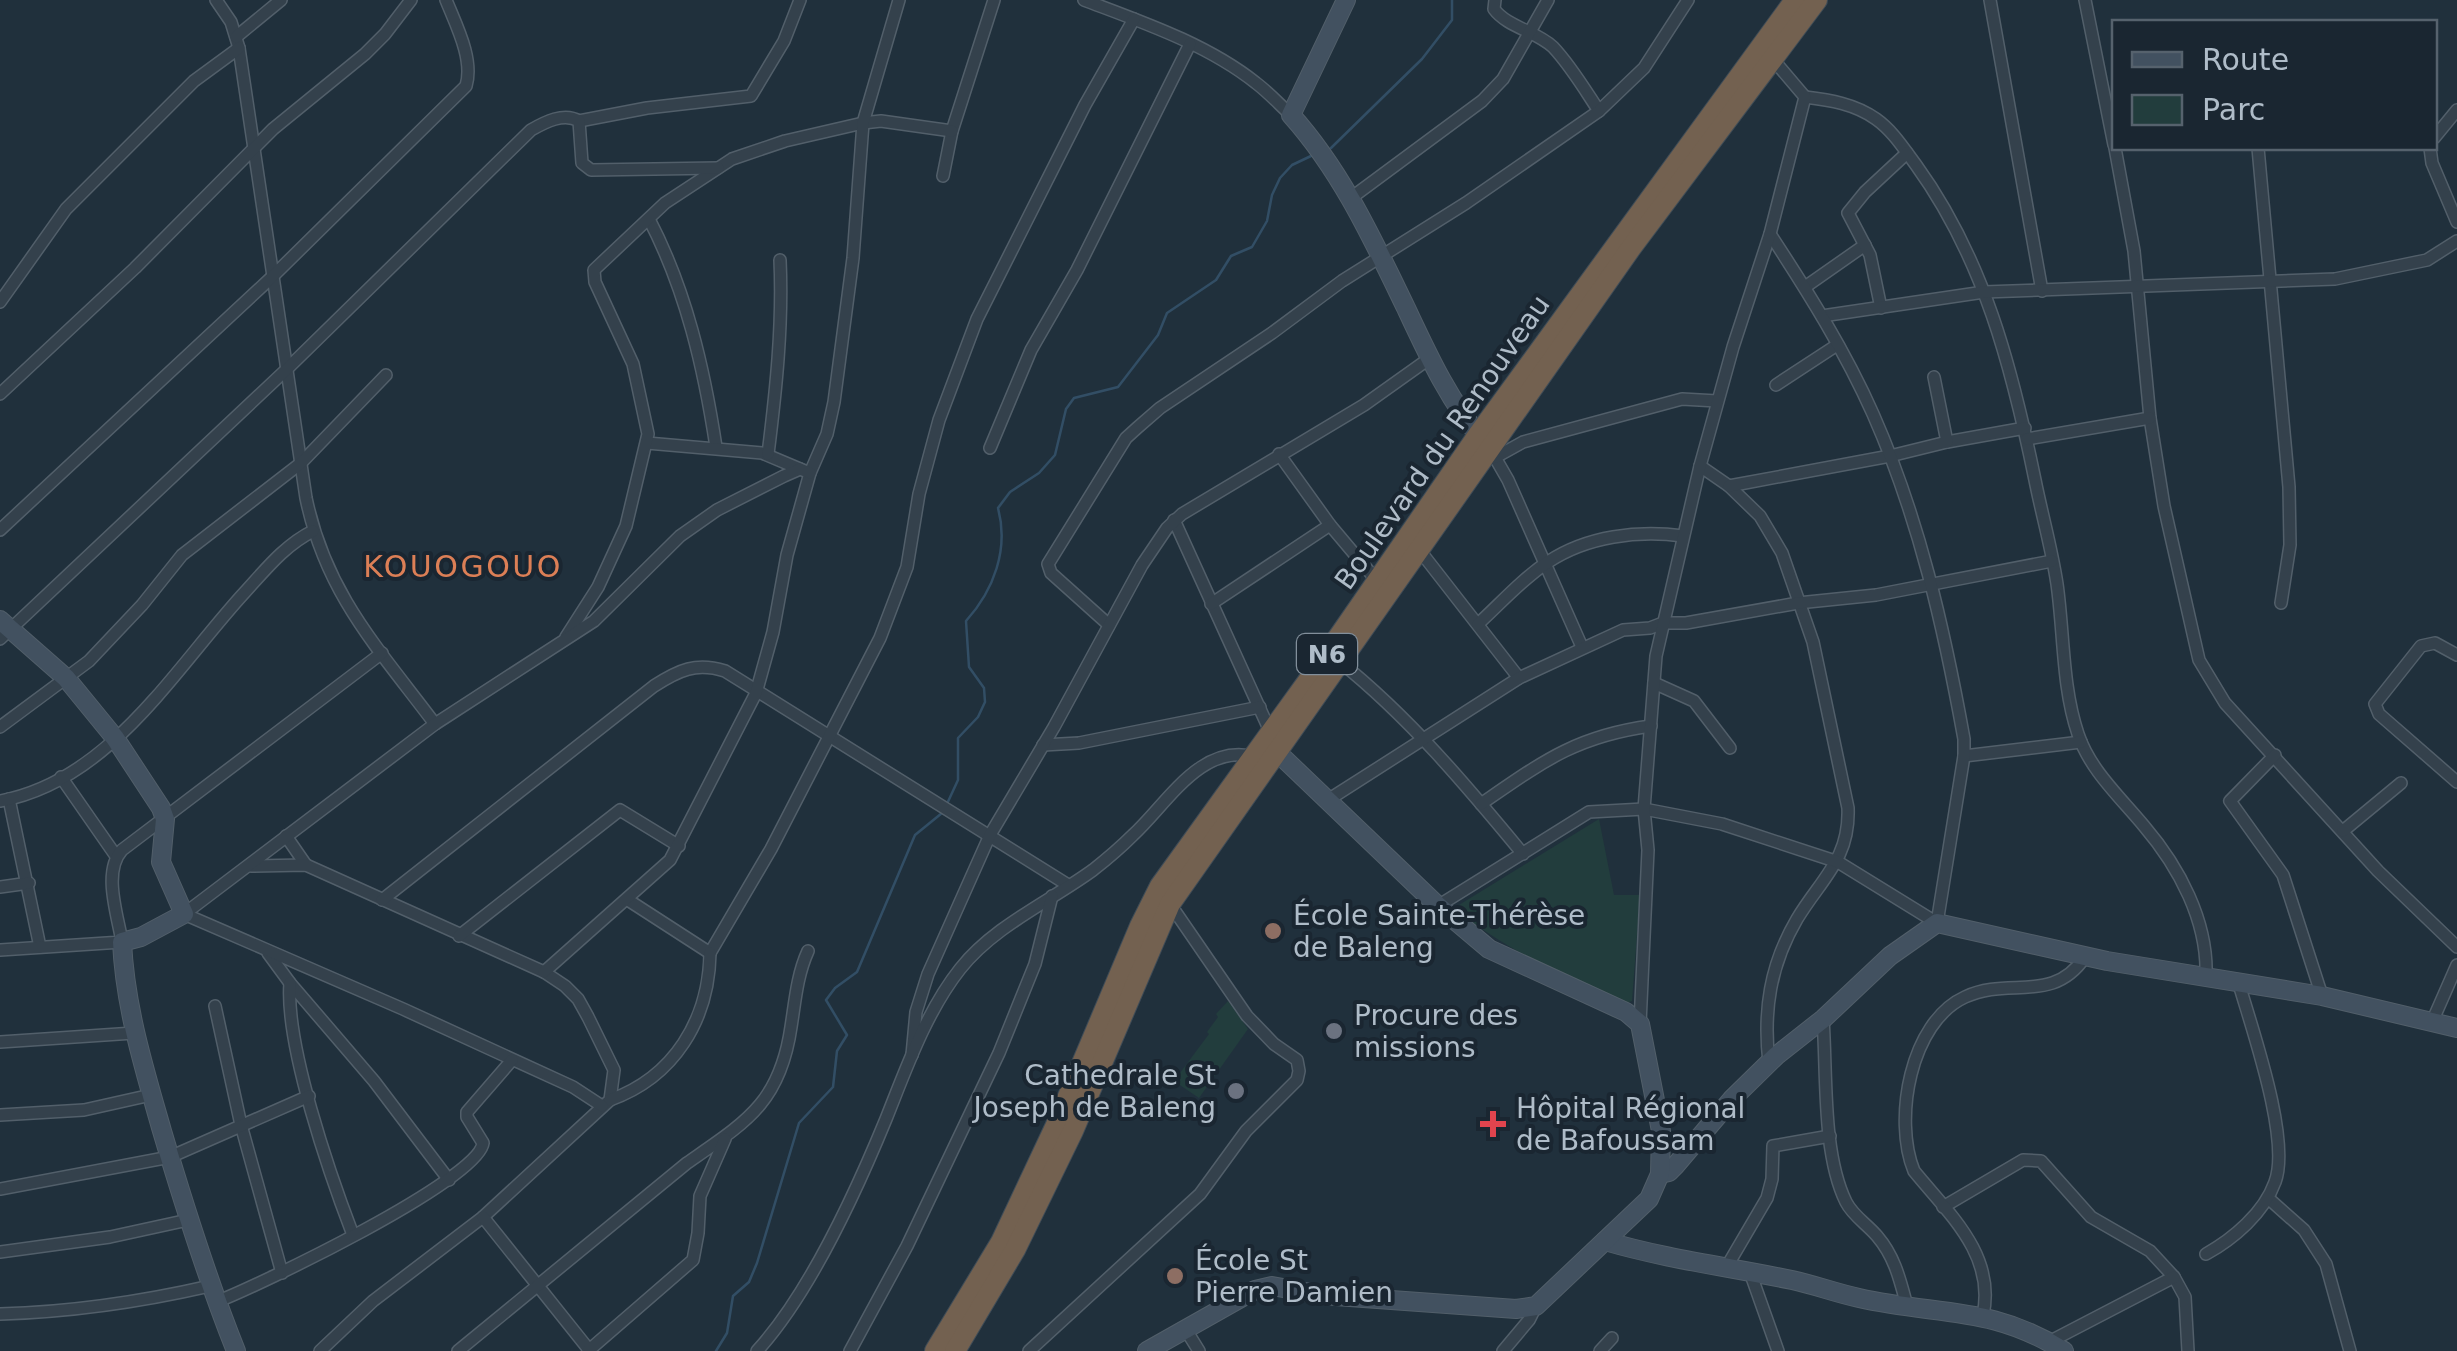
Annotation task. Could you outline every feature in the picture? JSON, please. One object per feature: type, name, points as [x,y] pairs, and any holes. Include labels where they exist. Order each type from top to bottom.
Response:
[{"type":"highway","name":"Boulevard du Renouveau","points":[[1767,54],[1795,0]]},
{"type":"highway","name":"Boulevard du Renouveau","points":[[1266,751],[1339,661],[1413,544],[1487,446],[1652,206],[1767,54],[1816,0]]},
{"type":"highway","name":"Boulevard du Renouveau","points":[[1008,1246],[1164,898],[1378,582],[1413,544]]},
{"type":"highway","name":"N6","points":[[934,1351],[1008,1246]]},
{"type":"highway","name":"N6","points":[[955,1351],[1008,1246]]},
{"type":"street","points":[[216,0],[238,42],[313,531],[342,599],[436,724]]},
{"type":"street","points":[[0,302],[66,209],[282,0]]},
{"type":"street","points":[[0,394],[135,268],[253,149],[386,34],[410,0]]},
{"type":"street","points":[[0,530],[272,277],[466,86],[469,72],[446,0]]},
{"type":"street","points":[[606,1103],[184,914],[162,862],[165,819],[115,738],[66,678],[4,630],[288,368],[531,130],[560,117],[580,121],[647,108],[751,96],[784,41],[800,0]]},
{"type":"street","points":[[544,972],[670,860],[756,693],[805,471],[827,434],[834,402],[854,258],[862,122],[899,0]]},
{"type":"street","points":[[943,176],[952,131],[994,0]]},
{"type":"street","points":[[1084,0],[1190,44],[1255,82],[1291,115],[1324,154],[1381,255],[1448,392],[1487,446],[1546,563],[1582,648]]},
{"type":"street","points":[[1291,115],[1346,0]]},
{"type":"street","points":[[1495,0],[1498,15],[1533,31],[1553,48],[1599,111]]},
{"type":"street","points":[[1351,198],[1482,101],[1503,79],[1548,0]]},
{"type":"street","points":[[1109,626],[1051,573],[1048,564],[1126,438],[1160,408],[1381,255],[1466,204],[1599,111],[1644,68],[1688,0]]},
{"type":"street","points":[[1990,0],[2042,291]]},
{"type":"street","points":[[2084,0],[2111,101]]},
{"type":"street","points":[[320,1351],[374,1301],[482,1217],[606,1103],[630,1093],[674,1060],[702,1006],[710,953],[771,849],[892,611],[907,567],[919,494],[935,435],[977,319],[1085,105],[1134,19]]},
{"type":"street","points":[[990,448],[1031,350],[1077,270],[1190,44]]},
{"type":"street","points":[[1767,54],[1805,97],[1834,101],[1864,112],[1891,132],[1958,231],[2005,348],[2026,433],[2052,561],[2070,703],[2081,742],[2107,783],[2156,840],[2177,873],[2205,943],[2206,976]]},
{"type":"street","points":[[1503,1351],[1536,1306],[1649,1200],[1660,1174],[1661,1131],[1640,1024],[1648,842],[1644,809],[1662,623],[1717,401],[1770,234],[1805,97]]},
{"type":"street","points":[[2437,134],[2457,110]]},
{"type":"street","points":[[580,121],[582,163],[590,170],[718,168]]},
{"type":"street","points":[[562,644],[613,559],[626,526],[647,443],[648,424],[637,377],[594,275],[598,266],[665,203],[732,159],[862,122],[952,131]]},
{"type":"street","points":[[2116,150],[2138,286],[2150,418],[2164,506],[2199,660],[2225,703],[2378,871],[2457,947]]},
{"type":"street","points":[[2258,150],[2290,487],[2290,545],[2281,603]]},
{"type":"street","points":[[2430,150],[2432,163],[2456,217]]},
{"type":"street","points":[[1882,308],[1877,279],[1865,245],[1849,218],[1850,208],[1907,153]]},
{"type":"street","points":[[649,218],[683,295],[710,405],[716,447]]},
{"type":"street","points":[[1660,1174],[1675,1166],[1732,1099],[1769,1063],[1890,956],[1937,923],[1964,756],[1962,726],[1932,585],[1890,456],[1858,381],[1805,286],[1770,234]]},
{"type":"street","points":[[1822,316],[1984,292],[2335,280],[2427,260],[2457,241]]},
{"type":"street","points":[[1805,286],[1865,245]]},
{"type":"street","points":[[768,454],[782,296],[780,260]]},
{"type":"street","points":[[1776,385],[1837,345]]},
{"type":"street","points":[[912,1056],[916,1012],[928,974],[990,835],[1142,564],[1174,520],[1364,404],[1430,358]]},
{"type":"street","points":[[0,727],[89,661],[182,555],[301,463],[386,375]]},
{"type":"street","points":[[1934,376],[1947,442]]},
{"type":"street","points":[[1487,446],[1522,442],[1690,398],[1717,401]]},
{"type":"street","points":[[1729,486],[1947,442],[2150,418]]},
{"type":"street","points":[[647,443],[768,454],[805,471]]},
{"type":"street","points":[[1279,454],[1378,582]]},
{"type":"street","points":[[1700,466],[1729,486],[1767,527],[1786,562],[1813,642],[1848,808],[1846,844],[1838,862],[1797,918],[1774,968],[1766,1015],[1769,1063]]},
{"type":"street","points":[[0,950],[122,942],[184,914],[436,724],[562,644],[623,595],[680,536],[755,488],[805,471]]},
{"type":"street","points":[[1174,520],[1260,707],[1266,751],[1328,800],[1438,906],[1489,949],[1626,1012],[1640,1024]]},
{"type":"street","points":[[1211,604],[1330,524]]},
{"type":"street","points":[[40,947],[28,882],[5,800],[62,778],[115,738],[157,696],[285,549],[313,531]]},
{"type":"street","points":[[1478,624],[1546,563],[1579,548],[1630,534],[1683,536]]},
{"type":"street","points":[[1413,544],[1519,678]]},
{"type":"street","points":[[1328,800],[1519,678],[1623,630],[1662,623],[1686,624],[1798,603],[1932,585],[2052,561]]},
{"type":"street","points":[[2457,655],[2435,643],[2421,646],[2375,704],[2379,714],[2457,782]]},
{"type":"street","points":[[116,856],[382,653]]},
{"type":"street","points":[[1339,661],[1376,691],[1424,740],[1522,854]]},
{"type":"street","points":[[382,900],[678,670],[710,666],[725,671],[1068,885]]},
{"type":"street","points":[[1654,684],[1694,701],[1730,748]]},
{"type":"street","points":[[1043,745],[1079,742],[1260,707]]},
{"type":"street","points":[[1482,804],[1529,770],[1578,742],[1609,732],[1651,726]]},
{"type":"street","points":[[1964,756],[2081,742]]},
{"type":"street","points":[[757,1351],[784,1316],[826,1244],[880,1134],[912,1056],[958,972],[972,955],[1092,870],[1136,832],[1195,771],[1226,757],[1266,751]]},
{"type":"street","points":[[2275,755],[2230,801],[2282,875],[2322,996]]},
{"type":"street","points":[[62,778],[116,856],[115,910],[134,1033],[188,1220],[236,1351]]},
{"type":"street","points":[[2343,831],[2402,782]]},
{"type":"street","points":[[1438,906],[1588,812],[1644,809],[1722,824],[1838,862],[1937,923],[2086,957],[2322,996],[2457,1028]]},
{"type":"street","points":[[460,936],[620,810],[679,846]]},
{"type":"street","points":[[286,836],[306,864]]},
{"type":"street","points":[[251,866],[306,864],[544,972],[565,986],[578,999],[614,1070],[606,1103]]},
{"type":"street","points":[[0,887],[28,882]]},
{"type":"street","points":[[850,1351],[908,1246],[999,1053],[1035,964],[1052,896]]},
{"type":"street","points":[[1029,1351],[1200,1194],[1246,1130],[1297,1080],[1296,1060],[1274,1044],[1248,1016],[1164,898]]},
{"type":"street","points":[[628,900],[710,953]]},
{"type":"street","points":[[266,950],[449,1180]]},
{"type":"street","points":[[458,1351],[768,1098],[787,1053],[795,994],[808,952]]},
{"type":"street","points":[[1983,1315],[1986,1288],[1977,1253],[1914,1171],[1905,1138],[1908,1088],[1928,1035],[1961,998],[2003,988],[2044,987],[2076,970],[2086,957]]},
{"type":"street","points":[[2432,1022],[2457,966]]},
{"type":"street","points":[[290,983],[290,1013],[309,1096],[353,1235]]},
{"type":"street","points":[[2206,1254],[2226,1242],[2268,1198],[2279,1165],[2275,1118],[2239,984]]},
{"type":"street","points":[[214,1006],[241,1125],[282,1273]]},
{"type":"street","points":[[1823,1019],[1830,1136],[1846,1202],[1892,1256],[1906,1306]]},
{"type":"street","points":[[0,1042],[134,1033]]},
{"type":"street","points":[[0,1314],[76,1311],[213,1294],[282,1273],[449,1180],[481,1154],[483,1143],[467,1112],[512,1060]]},
{"type":"street","points":[[0,1115],[84,1110],[151,1094]]},
{"type":"street","points":[[0,1189],[170,1157],[309,1096]]},
{"type":"street","points":[[482,1217],[589,1351],[692,1260],[700,1196],[727,1135]]},
{"type":"street","points":[[1726,1268],[1767,1198],[1773,1146],[1830,1136]]},
{"type":"street","points":[[1943,1207],[2005,1169],[2034,1158],[2040,1160],[2091,1217],[2150,1251],[2174,1277],[2184,1298],[2188,1351]]},
{"type":"street","points":[[2268,1198],[2304,1230],[2326,1264],[2350,1351]]},
{"type":"street","points":[[0,1252],[110,1237],[188,1220]]},
{"type":"street","points":[[1604,1241],[1655,1256],[1906,1306],[1983,1315],[2016,1325],[2057,1346],[2174,1277]]},
{"type":"street","points":[[1750,1272],[1778,1351]]},
{"type":"street","points":[[1147,1351],[1255,1290],[1272,1286],[1322,1295],[1516,1310],[1536,1306]]},
{"type":"street","points":[[1186,1330],[1198,1351]]},
{"type":"street","points":[[1600,1351],[1612,1338]]},
{"type":"green space","points":[[1599,819],[1614,895],[1640,895],[1632,1001],[1626,1003],[1536,962],[1454,908]]},
{"type":"green space","points":[[1228,1001],[1248,1029],[1199,1098],[1174,1081]]},
{"type":"waterway","points":[[1331,148],[1422,59],[1452,20],[1452,0]]},
{"type":"waterway","points":[[946,806],[958,780],[958,738],[978,717],[985,702],[984,688],[969,667],[966,621],[997,568],[1002,539],[998,508],[1010,492],[1039,473],[1055,455],[1066,409],[1074,398],[1118,387],[1158,335],[1167,313],[1216,280],[1231,256],[1252,247],[1267,221],[1280,178],[1292,165],[1311,156]]},
{"type":"waterway","points":[[716,1351],[727,1333],[733,1296],[749,1282],[757,1263],[799,1123],[833,1087],[837,1051],[847,1035],[826,1000],[857,972],[915,835],[942,813]]},
{"type":"place","name":"École Sainte-Thérèse de Baleng","points":[[1273,931]]},
{"type":"place","name":"Procure des missions","points":[[1334,1031]]},
{"type":"place","name":"Cathedrale St Joseph de Baleng","points":[[1236,1091]]},
{"type":"place","name":"Hôpital Régional de Bafoussam","points":[[1493,1124]]},
{"type":"place","name":"École St Pierre Damien","points":[[1175,1276]]},
{"type":"district","name":"KOUOGOUO","points":[[463,567]]}]
